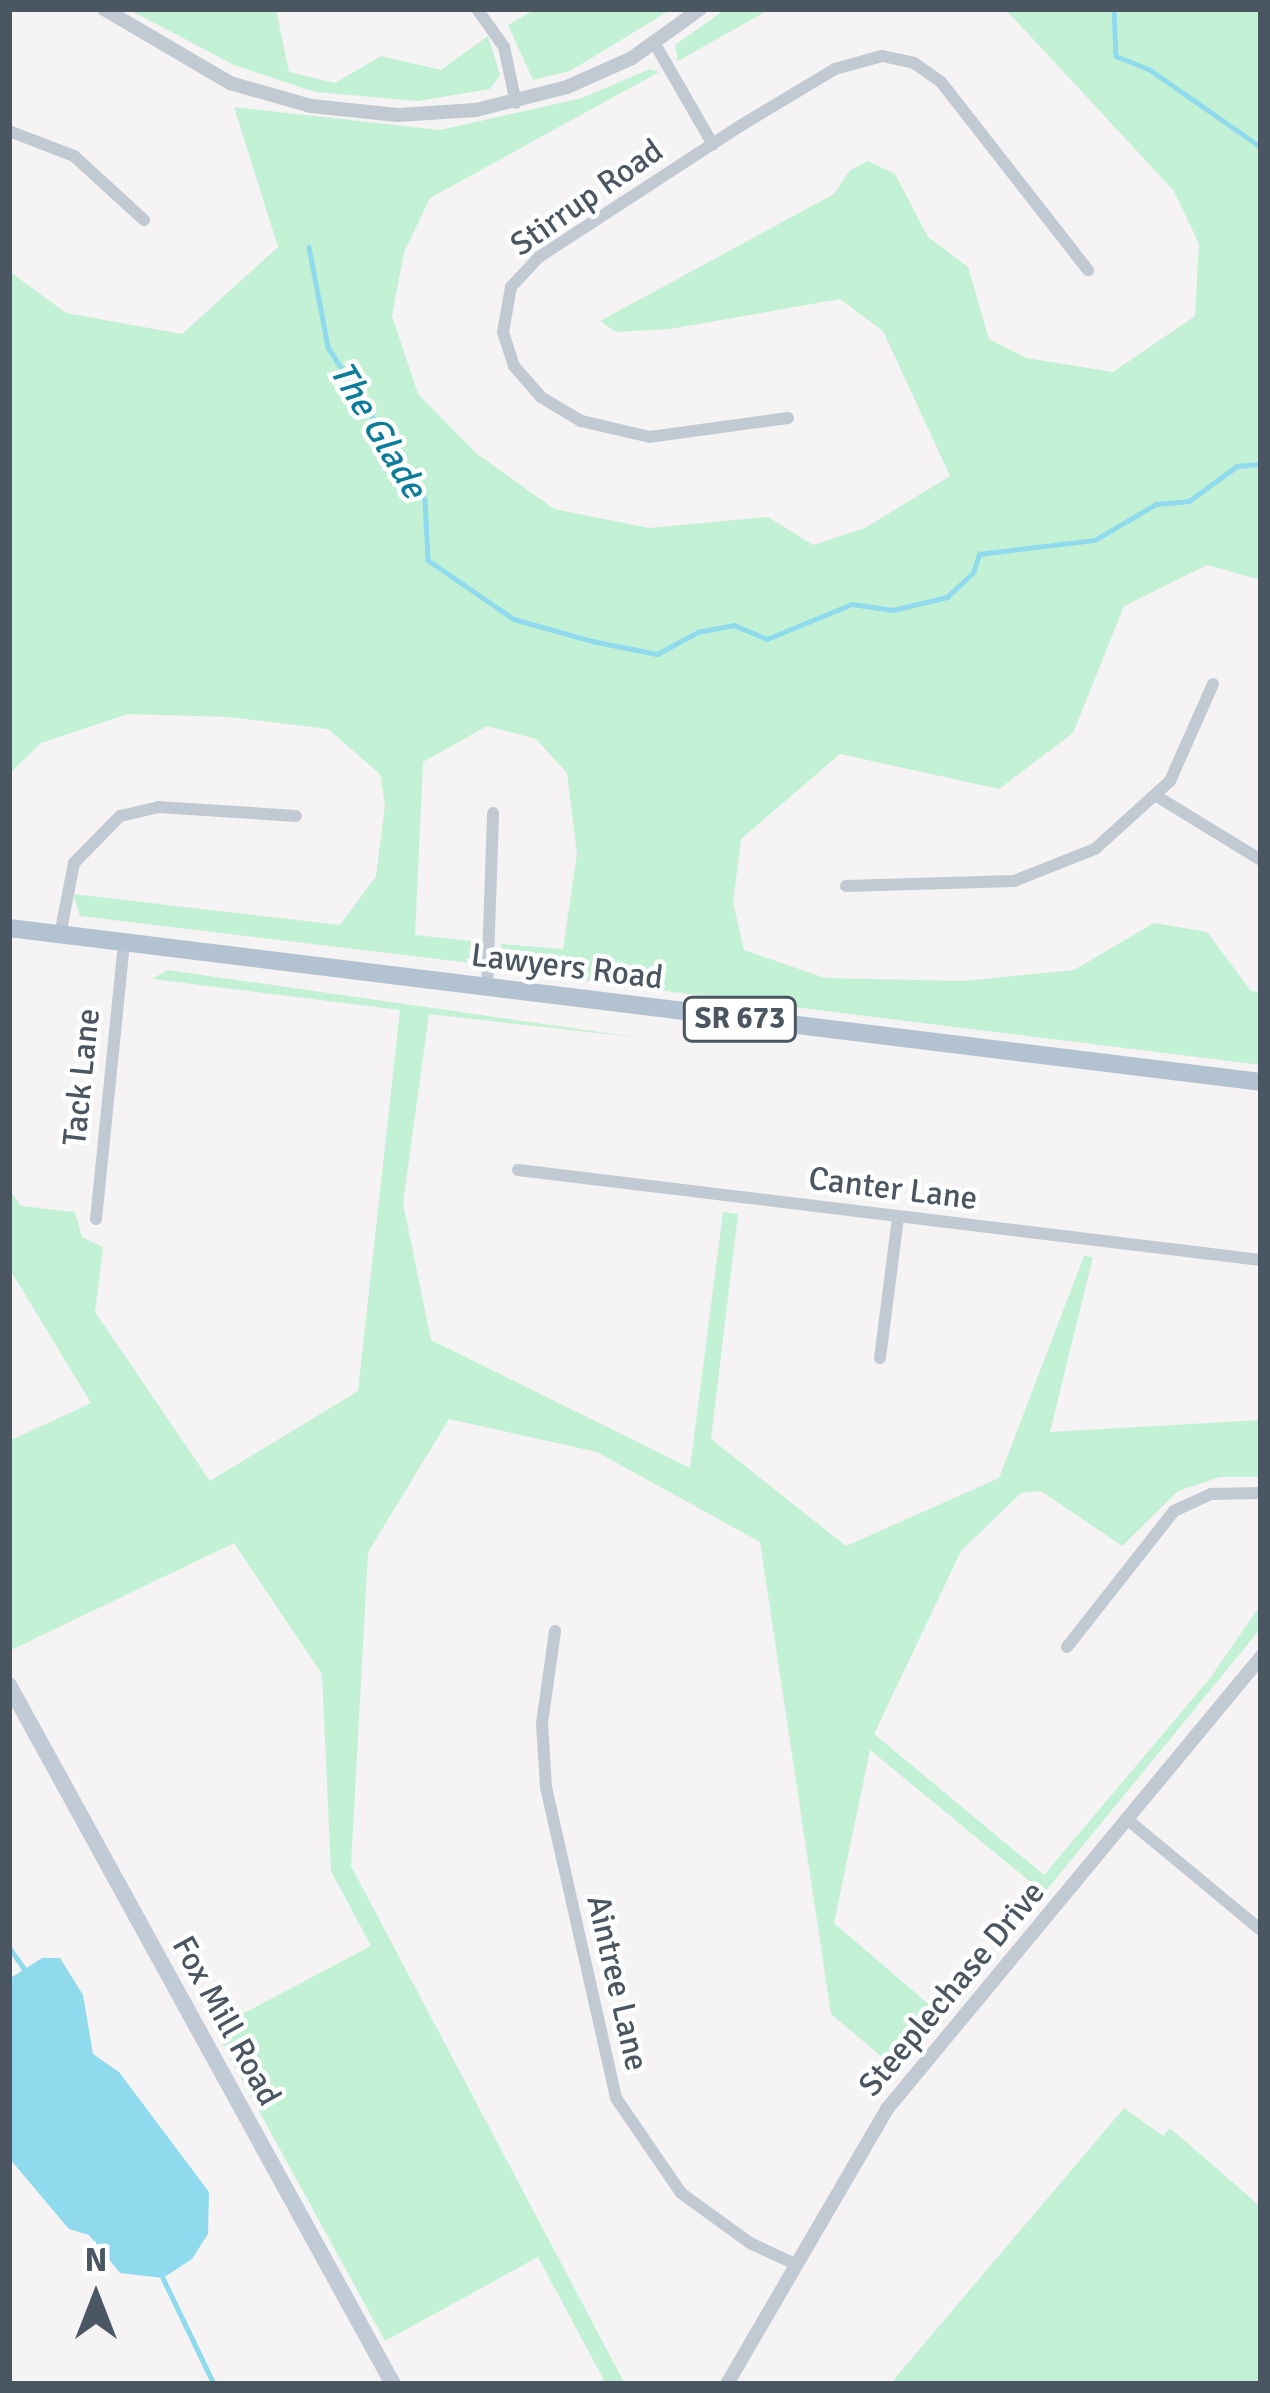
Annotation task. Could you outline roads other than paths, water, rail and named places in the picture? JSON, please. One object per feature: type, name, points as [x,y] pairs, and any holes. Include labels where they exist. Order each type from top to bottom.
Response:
[{"type":"main road","name":"Lawyers Road","points":[[9,928],[1261,1082]]},
{"type":"main road","name":"Fox Mill Road","points":[[9,1685],[393,2384]]},
{"type":"street","points":[[104,9],[194,66],[311,106],[398,115],[516,103],[599,74],[655,44],[700,9]]},
{"type":"street","points":[[478,9],[504,47],[516,103]]},
{"type":"street","name":"Stirrup Road","points":[[655,44],[713,145]]},
{"type":"street","name":"Stirrup Road","points":[[788,418],[680,436],[602,429],[541,397],[507,350],[502,315],[523,272],[713,145],[850,62],[898,58],[940,82],[1088,270]]},
{"type":"street","points":[[9,131],[74,156],[144,220]]},
{"type":"street","points":[[846,886],[985,885],[1044,873],[1095,849],[1158,797],[1213,684]]},
{"type":"street","points":[[1158,797],[1261,860]]},
{"type":"street","points":[[60,934],[74,863],[121,816],[158,807],[296,816]]},
{"type":"street","points":[[487,988],[493,813]]},
{"type":"street","name":"Tack Lane","points":[[96,1219],[124,943]]},
{"type":"street","name":"Canter Lane","points":[[518,1170],[1261,1260]]},
{"type":"street","points":[[880,1358],[898,1217]]},
{"type":"street","points":[[1067,1647],[1136,1550],[1174,1511],[1211,1494],[1261,1493]]},
{"type":"street","name":"Aintree Lane","points":[[555,1631],[542,1724],[546,1787],[616,2098],[681,2193],[750,2243],[795,2264]]},
{"type":"street","name":"Steeplechase Drive","points":[[727,2384],[887,2109],[1261,1657]]},
{"type":"street","points":[[1127,1820],[1261,1930]]},
{"type":"water","points":[[42,1958],[60,1958],[83,1995],[93,2054],[119,2072],[209,2192],[208,2234],[192,2259],[163,2278],[120,2273],[89,2235],[69,2229],[9,2158],[9,1979]]},
{"type":"waterway","points":[[1114,9],[1116,56],[1149,69],[1261,147]]},
{"type":"waterway","name":"The Glade","points":[[309,247],[328,347],[425,500],[428,560],[514,619],[592,641],[657,654],[698,632],[734,625],[767,639],[852,604],[893,610],[947,597],[973,573],[979,554],[1095,540],[1156,504],[1189,501],[1237,466],[1261,464]]},
{"type":"waterway","points":[[9,1947],[25,1970]]},
{"type":"waterway","points":[[163,2278],[214,2384]]}]
